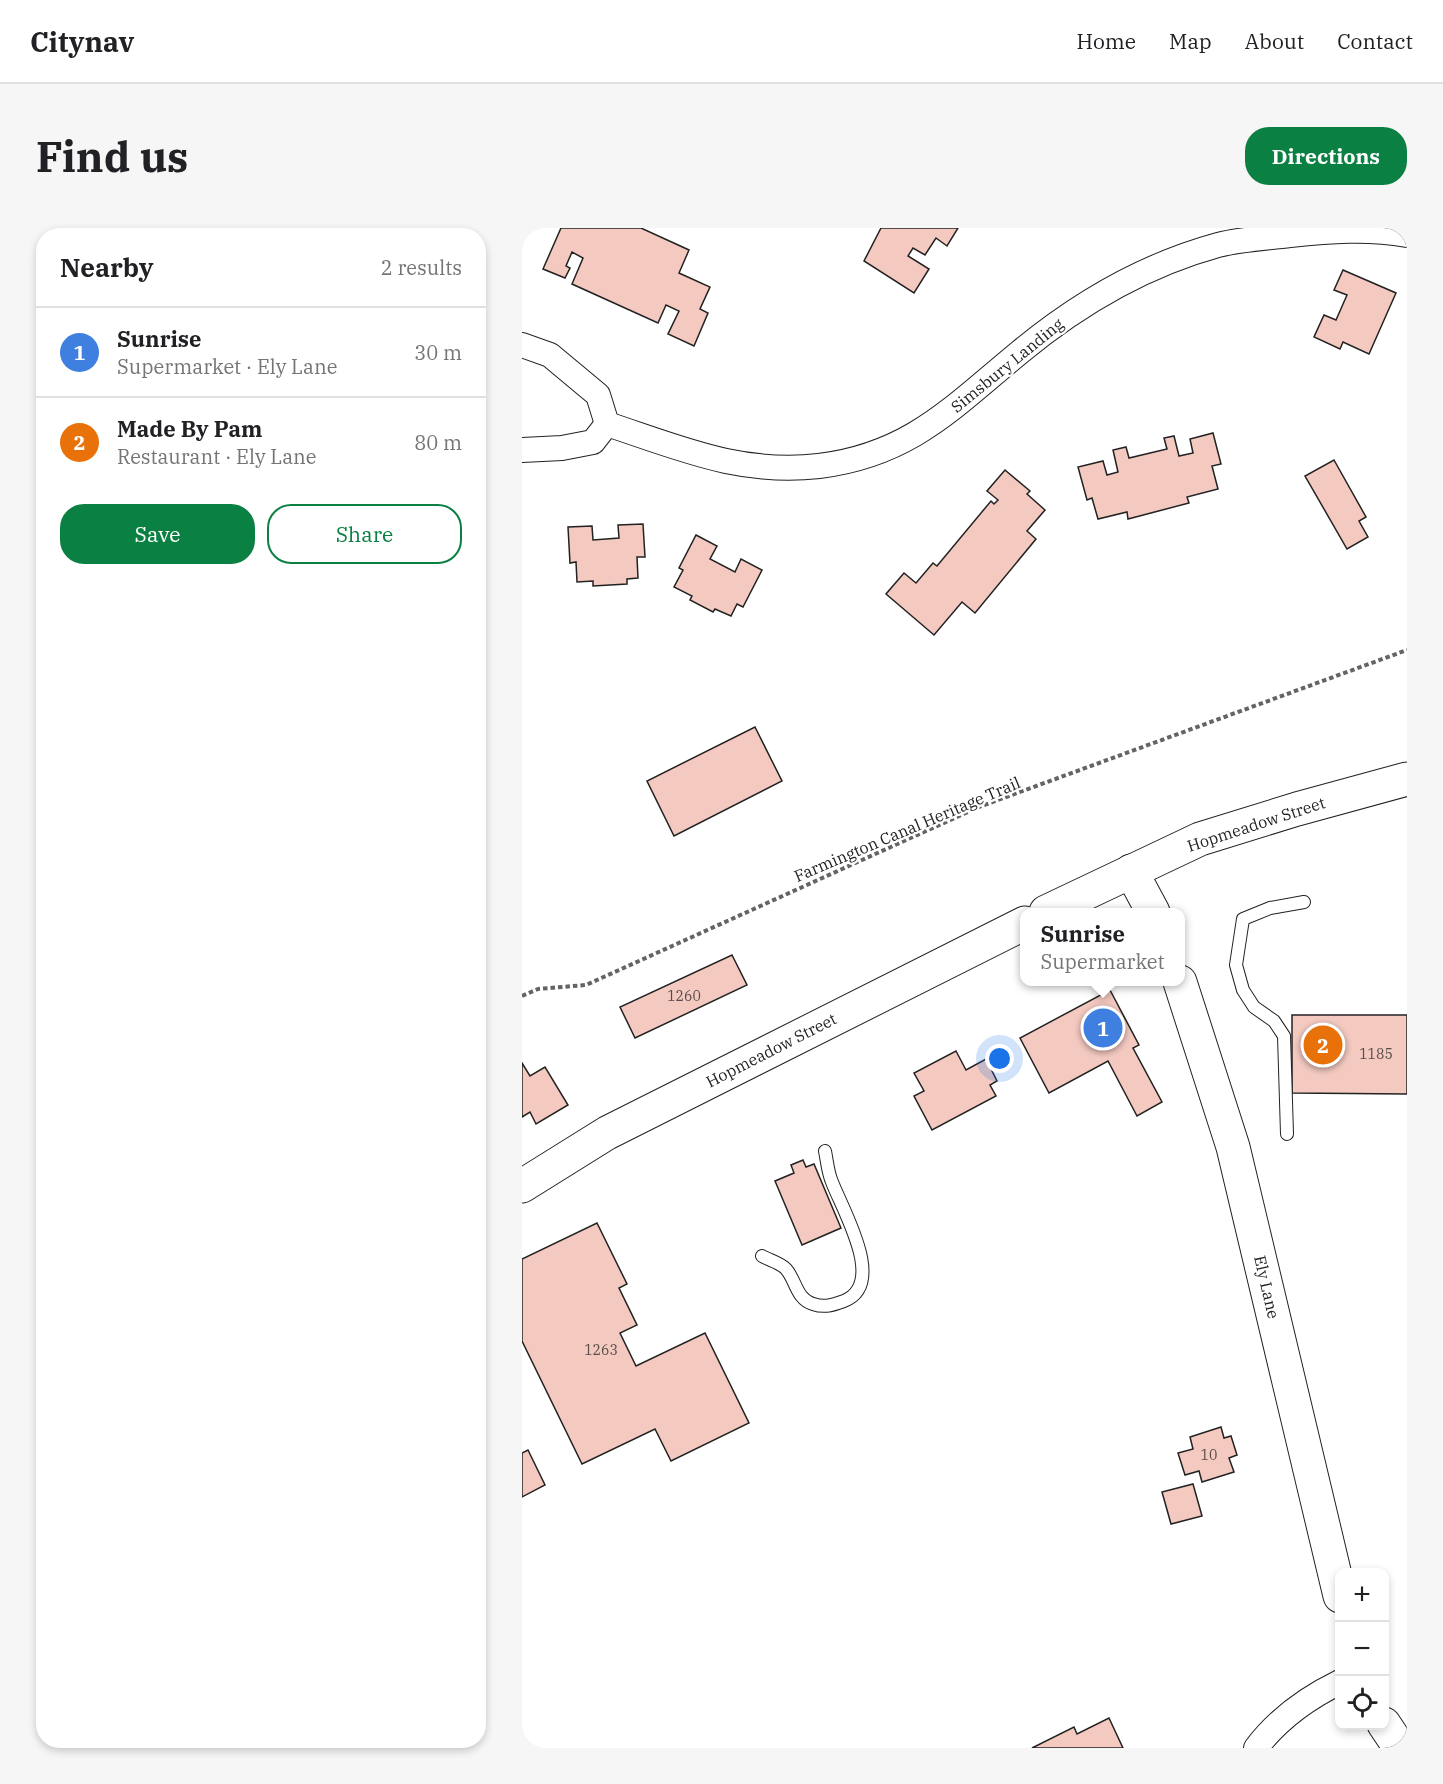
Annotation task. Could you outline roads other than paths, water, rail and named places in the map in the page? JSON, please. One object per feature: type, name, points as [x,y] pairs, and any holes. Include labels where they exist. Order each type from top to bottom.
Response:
[{"type":"main road","name":"Hopmeadow Street","points":[[1054,908],[1200,839],[1407,779]]},
{"type":"main road","points":[[1131,871],[1151,908]]},
{"type":"main road","name":"Hopmeadow Street","points":[[522,1186],[607,1133],[1020,926]]},
{"type":"main road","name":"Ely Lane","points":[[1182,986],[1233,1147],[1335,1575]]},
{"type":"main road","points":[[1388,1730],[1400,1748]]},
{"type":"street","name":"Simsbury Landing","points":[[607,424],[724,462],[765,468],[819,466],[865,456],[901,443],[927,428],[1021,351],[1085,303],[1145,271],[1218,245],[1320,230],[1407,235]]},
{"type":"street","points":[[522,345],[550,355],[598,394],[607,424],[593,442],[562,448],[522,450]]},
{"type":"street","points":[[1256,1748],[1271,1730],[1302,1703],[1335,1685]]},
{"type":"lane","points":[[1287,1134],[1284,1036],[1274,1021],[1254,1007],[1243,990],[1236,965],[1243,919],[1270,908],[1304,902]]},
{"type":"lane","points":[[762,1256],[786,1269],[798,1292],[811,1304],[829,1307],[851,1298],[861,1285],[864,1267],[830,1179],[825,1151]]},
{"type":"place","name":"Sunrise","points":[[1103,1028]]},
{"type":"place","name":"Made By Pam","points":[[1323,1045]]}]
